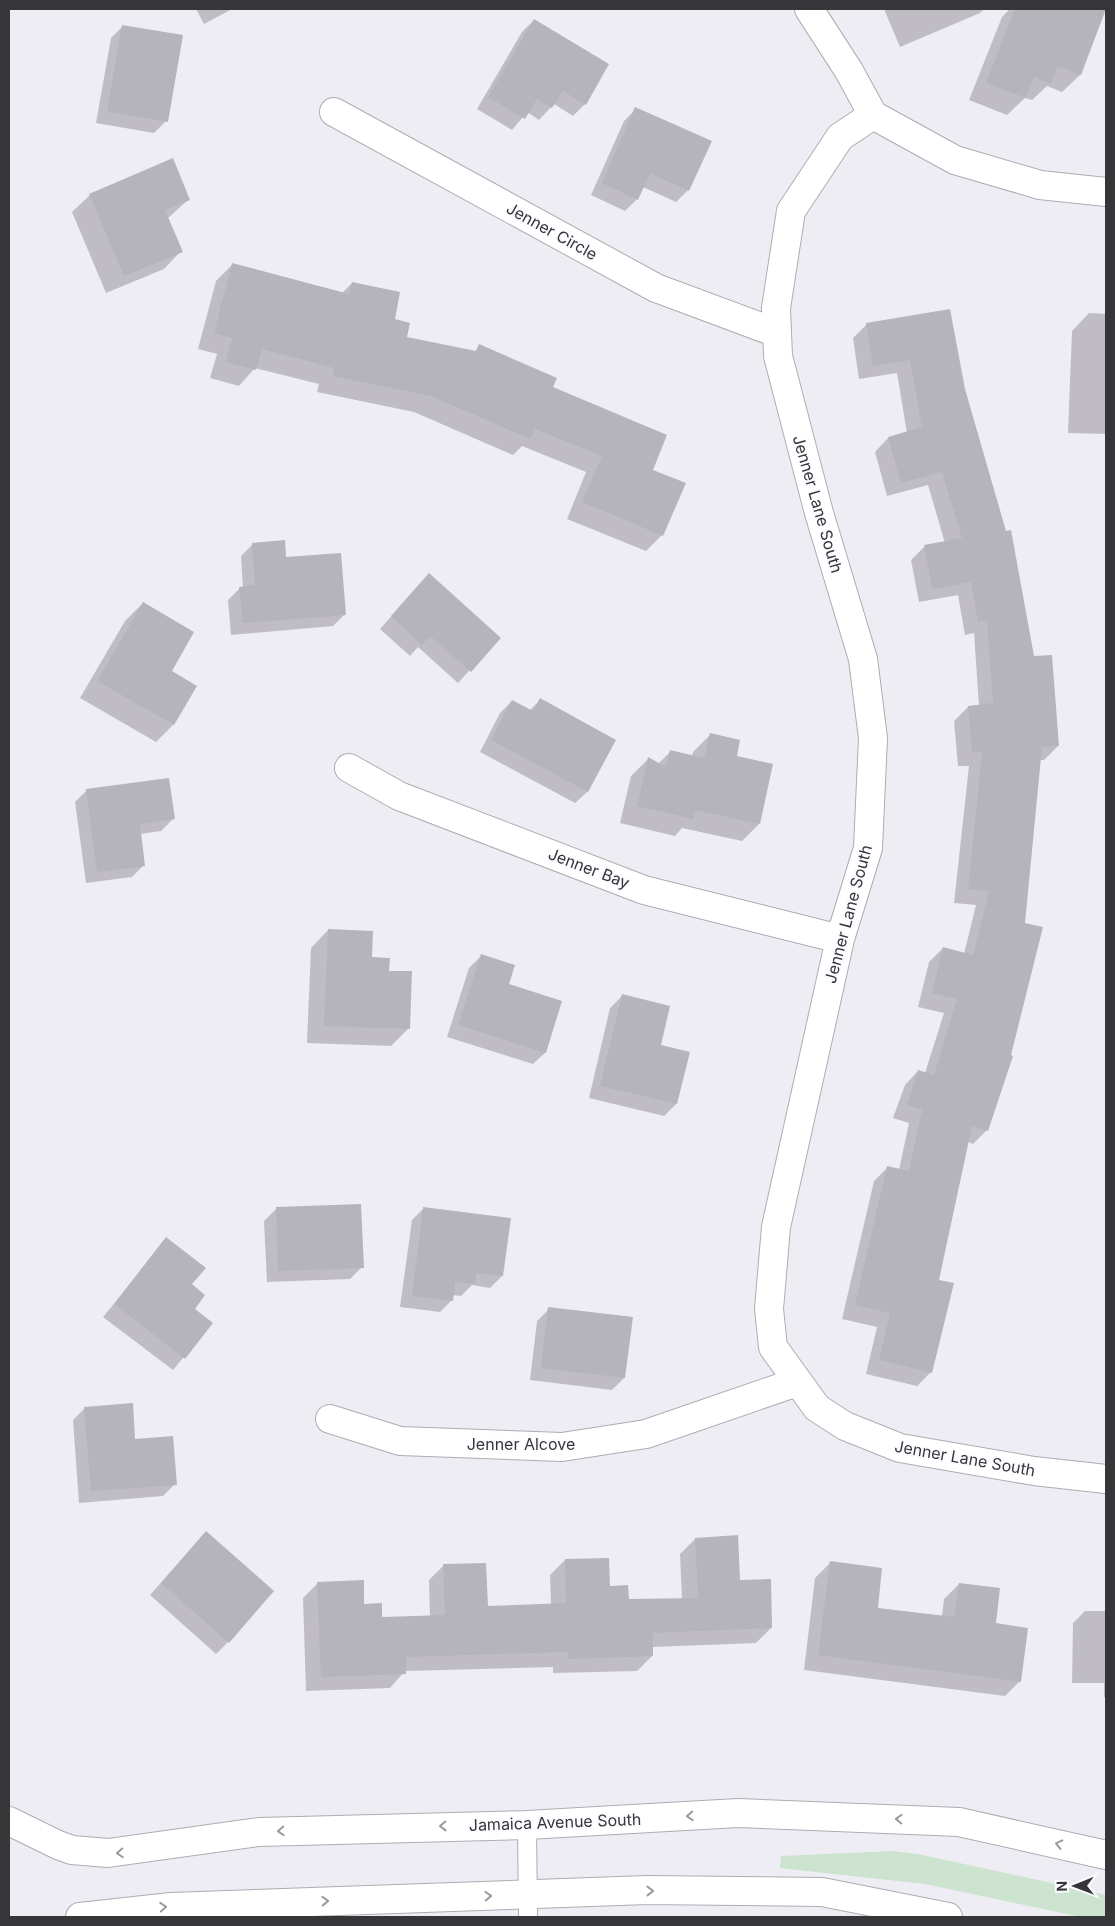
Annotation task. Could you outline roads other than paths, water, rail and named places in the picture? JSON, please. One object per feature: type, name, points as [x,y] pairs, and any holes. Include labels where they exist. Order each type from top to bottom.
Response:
[{"type":"street","points":[[809,9],[849,71],[873,115],[955,160],[1040,185],[1106,192]]},
{"type":"street","name":"Jenner Circle","points":[[334,112],[656,288],[777,333]]},
{"type":"street","name":"Jenner Lane South","points":[[873,115],[840,137],[791,211],[776,308],[778,356],[819,513],[863,658],[873,738],[868,848],[840,939],[776,1228],[769,1309],[773,1347],[817,1408],[845,1426],[900,1448],[1034,1471],[1106,1479]]},
{"type":"street","name":"Jenner Bay","points":[[348,768],[399,796],[644,890],[840,939]]},
{"type":"street","name":"Jenner Alcove","points":[[330,1419],[400,1441],[562,1447],[646,1434],[797,1382]]},
{"type":"street","name":"Jamaica Avenue South","points":[[9,1821],[72,1850],[108,1853],[258,1832],[527,1825],[738,1813],[959,1822],[1106,1855]]},
{"type":"street","points":[[80,1917],[171,1906],[528,1906],[647,1890],[822,1892],[948,1917]]},
{"type":"lane","points":[[527,1825],[528,1906]]}]
